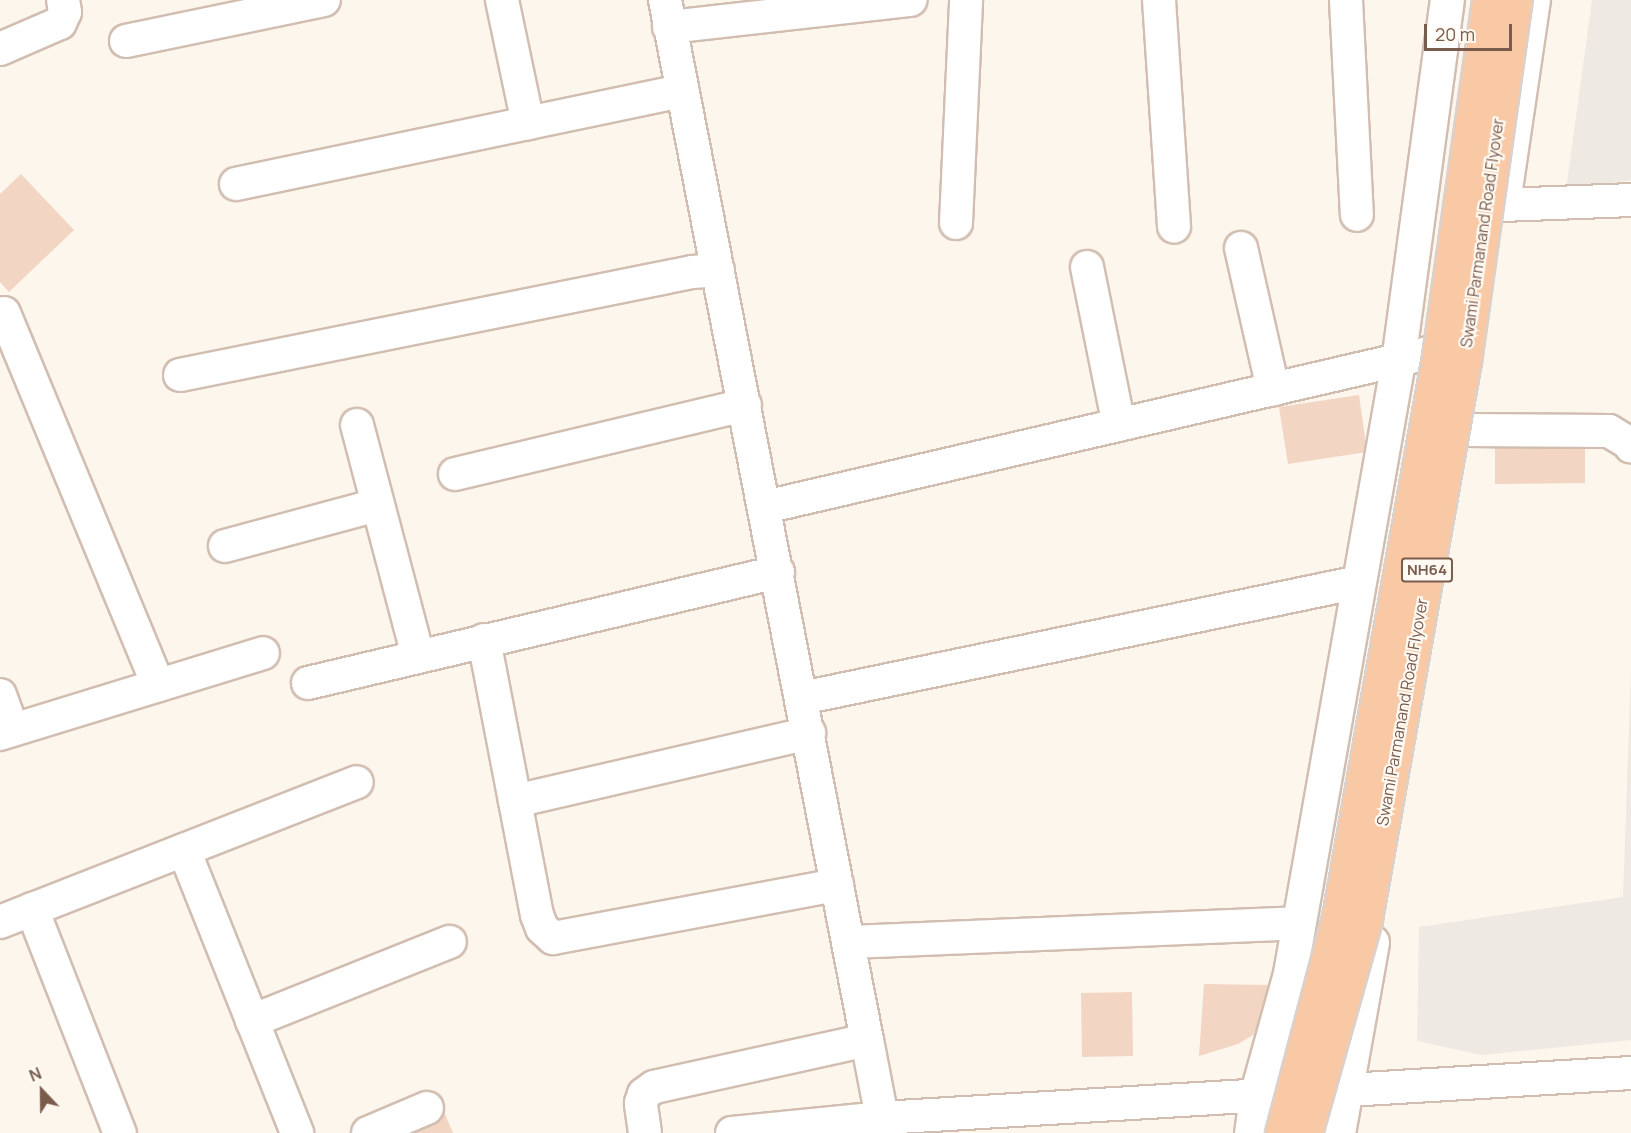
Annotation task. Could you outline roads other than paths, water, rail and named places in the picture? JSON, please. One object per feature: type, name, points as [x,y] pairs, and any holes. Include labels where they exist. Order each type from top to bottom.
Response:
[{"type":"highway","name":"Swami Parmanand Road Flyover","points":[[1282,1133],[1339,917],[1439,356],[1489,0]]},
{"type":"highway","name":"Swami Parmanand Road Flyover","points":[[1305,1133],[1365,919],[1464,361],[1515,0]]},
{"type":"street","points":[[0,50],[60,23],[65,12],[63,0]]},
{"type":"street","points":[[126,41],[324,0]]},
{"type":"street","points":[[502,0],[528,123]]},
{"type":"street","points":[[882,1126],[778,572],[667,13],[910,0]]},
{"type":"street","points":[[956,223],[966,0]]},
{"type":"street","points":[[1159,0],[1174,227]]},
{"type":"street","points":[[1346,0],[1357,215]]},
{"type":"street","points":[[1251,1133],[1256,1096],[1290,973],[1398,361],[1447,0]]},
{"type":"street","points":[[1338,1133],[1482,341],[1533,0]]},
{"type":"street","points":[[237,184],[682,92]]},
{"type":"street","points":[[1502,205],[1631,200]]},
{"type":"street","points":[[1241,248],[1273,389]]},
{"type":"street","points":[[1087,267],[1119,425]]},
{"type":"street","points":[[180,375],[692,272],[718,270]]},
{"type":"street","points":[[4,313],[158,685]]},
{"type":"street","points":[[765,507],[1482,341]]},
{"type":"street","points":[[455,474],[745,405]]},
{"type":"street","points":[[357,424],[418,656]]},
{"type":"street","points":[[1466,430],[1609,431],[1629,443],[1631,447]]},
{"type":"street","points":[[225,546],[377,505]]},
{"type":"street","points":[[308,683],[778,572]]},
{"type":"street","points":[[802,698],[1359,582]]},
{"type":"street","points":[[484,640],[537,915],[542,928],[553,938],[837,885]]},
{"type":"street","points":[[0,695],[7,732],[263,653]]},
{"type":"street","points":[[515,801],[809,734]]},
{"type":"street","points":[[0,922],[357,782]]},
{"type":"street","points":[[184,850],[297,1133]]},
{"type":"street","points":[[32,909],[120,1133]]},
{"type":"street","points":[[849,942],[1299,922]]},
{"type":"street","points":[[252,1021],[450,942]]},
{"type":"street","points":[[645,1133],[641,1103],[644,1094],[654,1087],[867,1040]]},
{"type":"street","points":[[732,1133],[882,1126],[1256,1096],[1631,1073]]},
{"type":"street","points":[[368,1133],[428,1108]]}]
